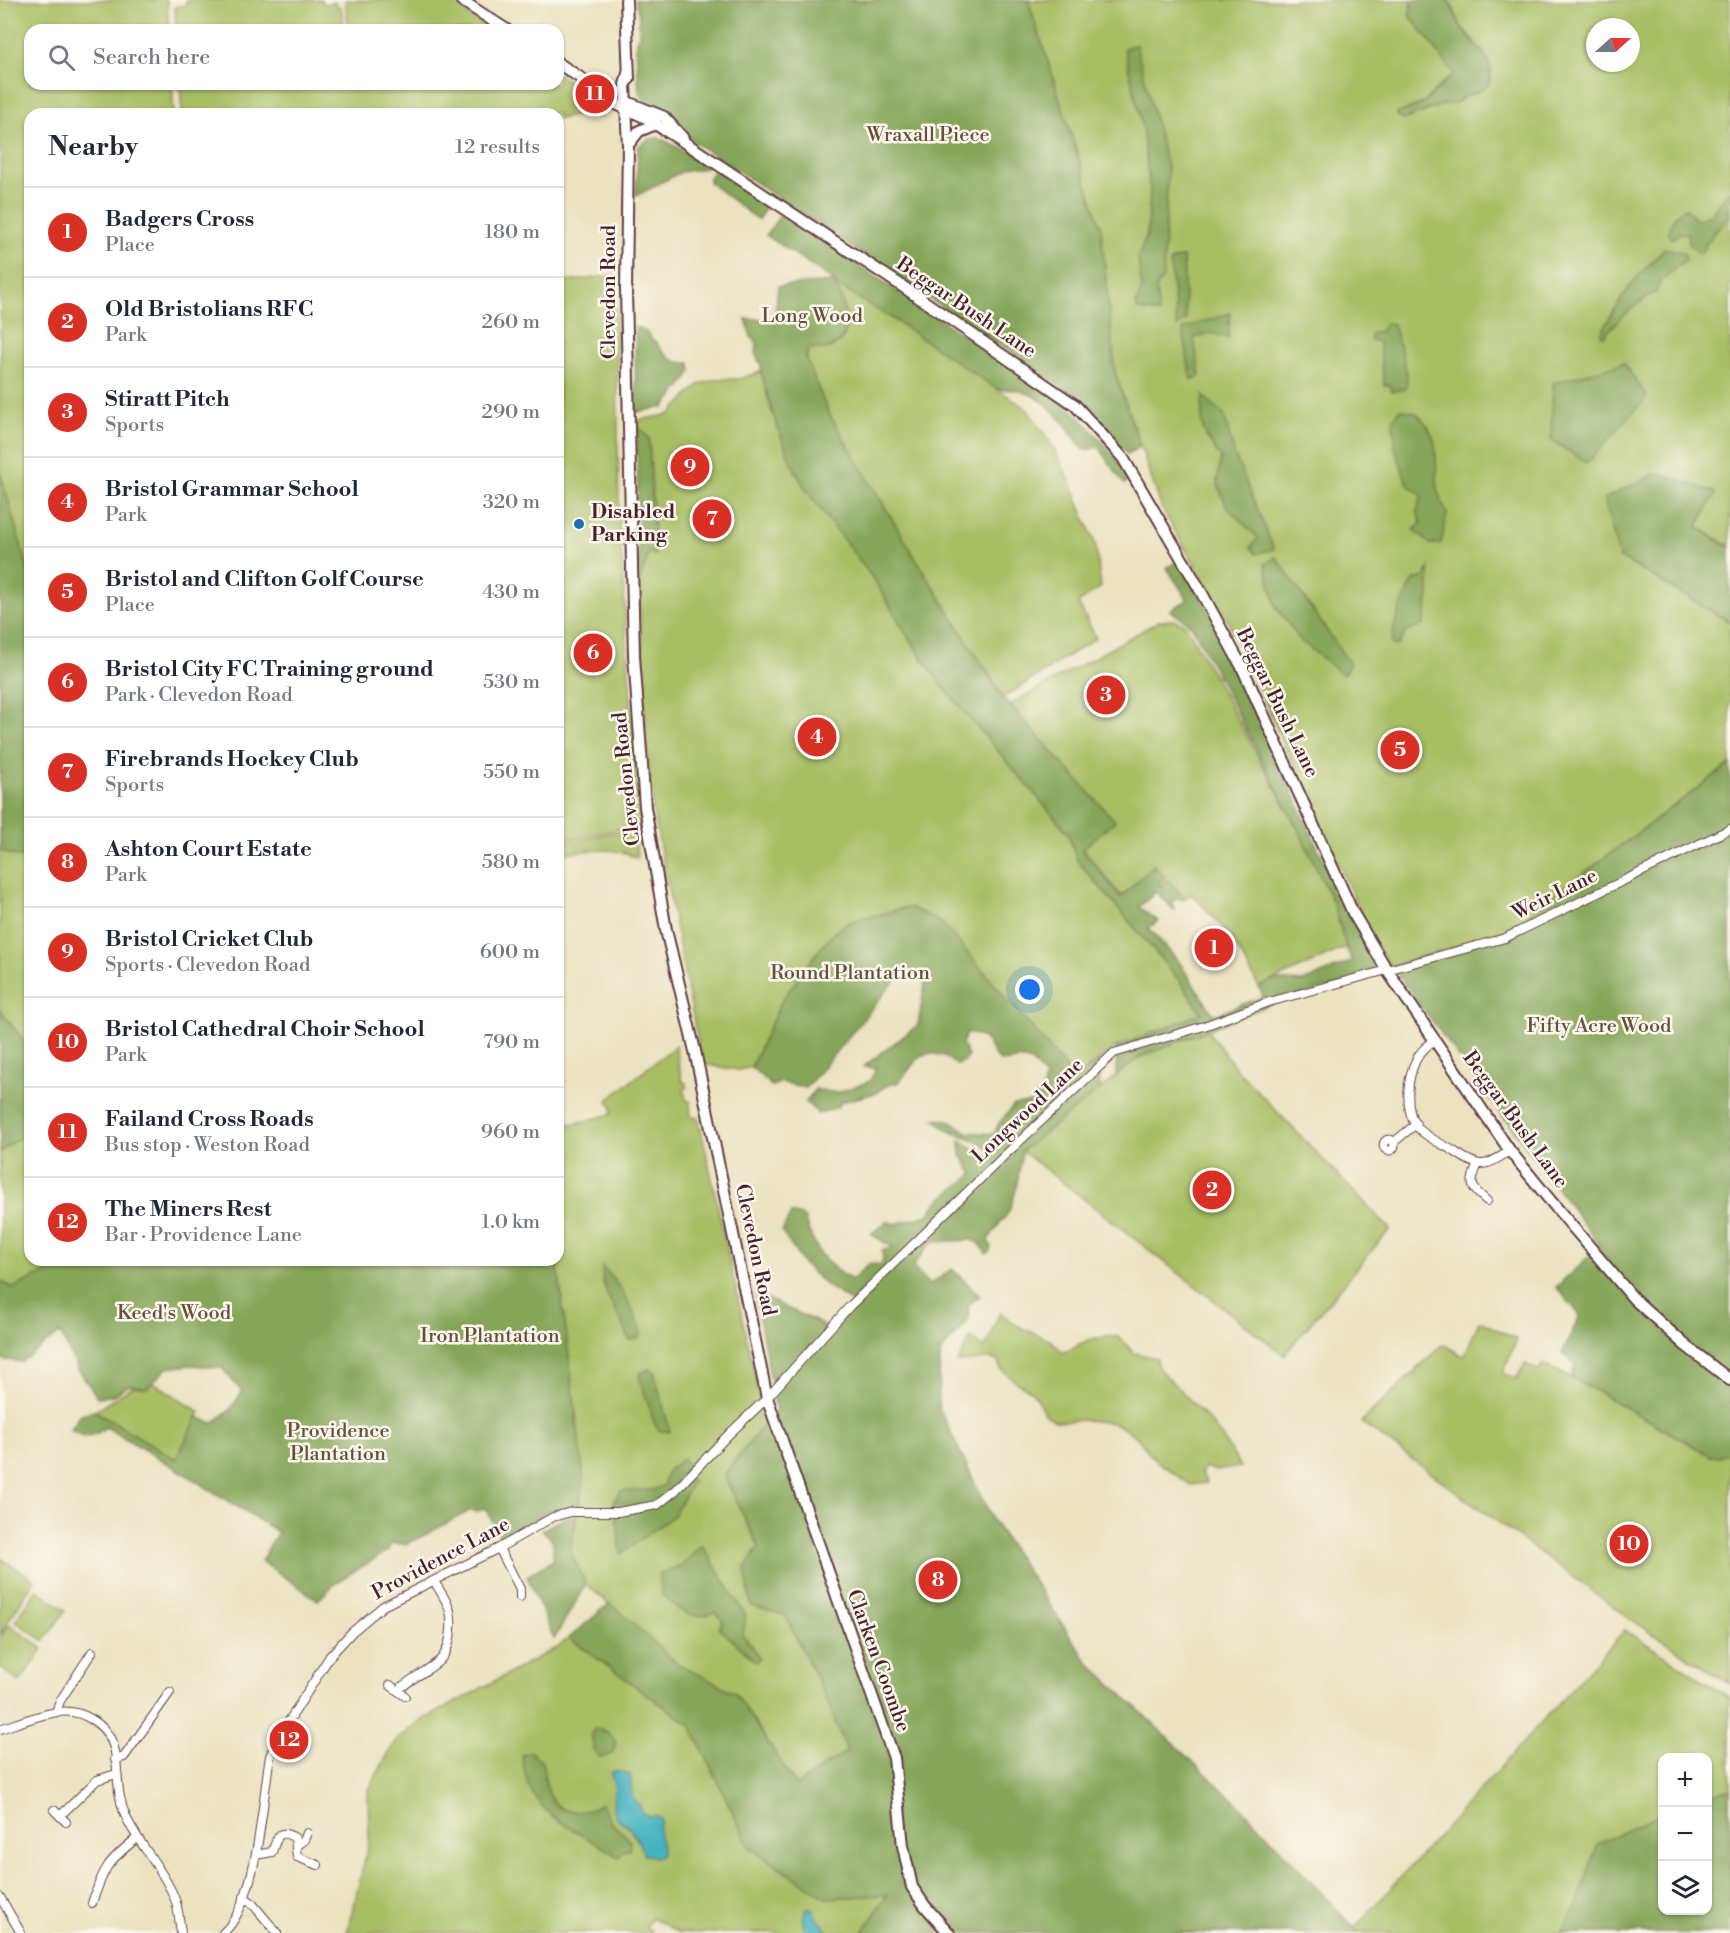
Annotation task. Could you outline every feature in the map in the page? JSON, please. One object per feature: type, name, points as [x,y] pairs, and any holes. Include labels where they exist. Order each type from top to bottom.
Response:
[{"type":"main road","points":[[461,0],[498,24]]},
{"type":"main road","name":"Clevedon Road","points":[[626,0],[628,73],[625,86],[631,130],[628,145],[626,290],[634,656],[645,807],[666,930],[695,1051],[767,1398]]},
{"type":"main road","points":[[564,67],[612,99],[628,105]]},
{"type":"main road","name":"Beggar Bush Lane","points":[[628,105],[898,284],[1075,405],[1123,458],[1242,667],[1353,913],[1387,970],[1510,1151],[1634,1299],[1685,1345],[1730,1380]]},
{"type":"main road","name":"Beggar Bush Lane","points":[[628,105],[664,117],[687,144]]},
{"type":"main road","points":[[628,145],[639,131],[656,124]]},
{"type":"main road","name":"Clarken Coombe","points":[[767,1398],[894,1758],[903,1846],[912,1887],[948,1933]]},
{"type":"street","name":"Weir Lane","points":[[1387,970],[1505,938],[1730,829]]},
{"type":"street","name":"Longwood Lane","points":[[767,1398],[806,1352],[849,1307],[1006,1154],[1114,1053],[1204,1026],[1269,1002],[1387,970]]},
{"type":"street","points":[[1435,1039],[1419,1054],[1412,1074],[1407,1103],[1418,1128],[1436,1141],[1478,1164],[1486,1164],[1510,1151]]},
{"type":"street","points":[[1394,1142],[1416,1124]]},
{"type":"street","points":[[1478,1164],[1472,1181],[1473,1186],[1487,1201]]},
{"type":"street","name":"Providence Lane","points":[[223,1933],[234,1922],[256,1855],[270,1756],[277,1740],[330,1656],[352,1632],[383,1606],[499,1548],[553,1517],[571,1512],[619,1512],[657,1505],[676,1490],[767,1398]]},
{"type":"street","points":[[499,1548],[520,1589],[520,1597]]},
{"type":"street","points":[[398,1691],[438,1662],[447,1648],[451,1622],[450,1610],[434,1581]]},
{"type":"street","points":[[56,1712],[60,1701],[92,1652]]},
{"type":"street","points":[[390,1685],[405,1696]]},
{"type":"street","points":[[116,1760],[124,1757],[167,1703],[170,1692]]},
{"type":"street","points":[[0,1729],[56,1712],[76,1713],[98,1723],[112,1741],[120,1800],[137,1838],[170,1887],[178,1911],[181,1933]]},
{"type":"street","points":[[60,1816],[97,1780],[116,1774]]},
{"type":"street","points":[[256,1855],[272,1852],[276,1838],[283,1833],[295,1838],[297,1857],[309,1857],[318,1865]]},
{"type":"street","points":[[297,1845],[304,1840],[307,1833]]},
{"type":"street","points":[[92,1903],[98,1895],[102,1874],[111,1860],[137,1838]]},
{"type":"street","points":[[0,1897],[21,1933]]},
{"type":"street","points":[[244,1897],[251,1902],[276,1933]]},
{"type":"green space","points":[[0,0],[167,0],[169,24],[24,24],[24,90],[172,90],[174,108],[24,108],[24,556],[0,472]]},
{"type":"green space","points":[[186,0],[322,0],[323,4],[335,2],[336,7],[341,7],[344,24],[176,24],[175,7],[186,5]]},
{"type":"green space","points":[[345,0],[447,0],[483,24],[348,24]]},
{"type":"green space","name":"Wraxall Piece","points":[[635,0],[1028,0],[1101,228],[1115,372],[1140,447],[1127,454],[1077,397],[690,139],[669,114],[644,99],[639,93],[636,48],[639,16]]},
{"type":"green space","points":[[1028,0],[1411,0],[1409,14],[1455,74],[1445,80],[1423,103],[1397,114],[1420,114],[1440,105],[1456,103],[1489,84],[1492,68],[1483,52],[1461,26],[1447,0],[1730,0],[1730,546],[1697,527],[1716,493],[1657,473],[1619,557],[1730,622],[1730,764],[1504,933],[1391,966],[1375,944],[1231,627],[1162,509],[1115,372],[1101,228]]},
{"type":"green space","points":[[1411,0],[1447,0],[1460,25],[1486,57],[1490,73],[1489,85],[1475,93],[1467,95],[1456,103],[1440,105],[1403,120],[1396,114],[1423,103],[1454,74],[1409,14]]},
{"type":"green space","points":[[1136,45],[1168,171],[1163,278],[1156,289],[1159,313],[1138,310],[1136,303],[1142,288],[1138,258],[1147,235],[1150,191],[1142,125],[1124,48]]},
{"type":"green space","points":[[564,78],[597,100],[590,112],[564,118],[564,108],[182,108],[180,90],[564,90]]},
{"type":"green space","points":[[658,138],[708,165],[706,168],[681,172],[636,196],[638,147],[649,139]]},
{"type":"green space","points":[[715,170],[767,205],[758,220],[709,182],[709,177]]},
{"type":"green space","points":[[1730,190],[1730,217],[1715,231],[1700,254],[1688,243],[1687,233],[1678,234],[1672,239],[1668,234],[1679,212],[1686,208],[1696,220],[1711,215]]},
{"type":"green space","name":"Long Wood","points":[[781,214],[1055,396],[1077,414],[1096,435],[1131,480],[1124,484],[1099,447],[1084,450],[1064,423],[1045,403],[1019,390],[997,389],[893,319],[835,284],[846,318],[843,335],[839,342],[831,347],[808,349],[806,358],[828,412],[1003,698],[1115,821],[1082,849],[1121,897],[1154,865],[1165,877],[1158,883],[1160,886],[1168,880],[1185,898],[1181,900],[1179,897],[1171,902],[1174,910],[1156,892],[1139,907],[1158,921],[1149,928],[1179,962],[1214,1015],[1263,997],[1259,987],[1273,980],[1303,982],[1352,961],[1334,905],[1300,833],[1192,626],[1170,610],[1188,600],[1167,568],[1179,560],[1220,629],[1317,846],[1352,919],[1382,973],[1279,1001],[1140,1057],[1116,1076],[1117,1047],[1202,1013],[1180,981],[1077,860],[1068,833],[939,682],[905,632],[875,581],[806,490],[790,460],[772,412],[761,364],[756,356],[757,344],[751,337],[746,319],[775,319],[778,286],[834,282],[766,235]]},
{"type":"green space","points":[[1664,248],[1683,252],[1686,259],[1661,281],[1656,292],[1640,302],[1603,337],[1601,334],[1624,295]]},
{"type":"green space","points":[[1183,257],[1186,320],[1177,327],[1170,261]]},
{"type":"green space","points":[[616,275],[619,519],[635,762],[644,825],[564,840],[564,282]]},
{"type":"green space","points":[[834,283],[893,319],[1027,409],[1052,445],[1072,486],[1095,543],[1101,587],[1078,603],[1096,638],[1003,698],[962,635],[845,441],[810,371],[807,349],[836,345],[845,333],[846,315]]},
{"type":"green space","points":[[1230,313],[1229,338],[1211,333],[1194,338],[1200,376],[1191,380],[1183,329]]},
{"type":"green space","points":[[1387,323],[1393,324],[1405,365],[1406,389],[1392,391],[1390,385],[1384,385],[1379,342],[1371,340],[1370,334],[1380,331]]},
{"type":"green space","points":[[635,327],[648,333],[652,341],[655,341],[669,358],[678,362],[690,363],[691,371],[687,379],[664,407],[636,412]]},
{"type":"green space","points":[[1624,363],[1647,397],[1587,463],[1551,440],[1553,383]]},
{"type":"green space","points":[[761,372],[772,412],[797,475],[875,581],[921,657],[981,732],[987,736],[1068,833],[1077,860],[1180,981],[1202,1014],[1117,1047],[1075,1078],[942,923],[912,908],[904,908],[848,923],[836,931],[782,1001],[751,1067],[738,1070],[702,1064],[652,805],[646,738],[639,584],[649,551],[655,554],[649,438],[637,426],[636,421],[670,414],[699,385],[716,379],[739,379]]},
{"type":"green space","points":[[1203,396],[1224,415],[1235,456],[1274,549],[1256,554],[1251,547],[1258,538],[1227,507],[1217,483],[1221,458],[1203,429],[1201,416]]},
{"type":"green space","points":[[1400,409],[1416,413],[1427,425],[1435,442],[1438,493],[1447,514],[1441,544],[1430,544],[1414,530],[1421,523],[1417,511],[1422,495],[1409,486],[1394,444],[1393,424]]},
{"type":"green space","points":[[637,426],[649,438],[655,555],[649,552],[639,584]]},
{"type":"green space","points":[[0,472],[24,556],[24,858],[0,850]]},
{"type":"green space","points":[[1657,473],[1716,493],[1697,527],[1730,548],[1730,622],[1619,557],[1604,499]]},
{"type":"green space","points":[[1276,557],[1350,664],[1343,675],[1300,640],[1276,607],[1265,564]]},
{"type":"green space","points":[[1429,568],[1429,595],[1424,625],[1406,632],[1398,645],[1392,645],[1396,619],[1406,596],[1414,580],[1424,577]]},
{"type":"green space","points":[[1174,620],[1186,625],[1300,833],[1334,905],[1346,947],[1259,987],[1230,935],[1192,894],[1185,898],[1168,880],[1161,886],[1158,883],[1154,865],[1122,897],[1082,848],[1114,821],[1010,705],[1159,621]]},
{"type":"green space","name":"Fifty Acre Wood","points":[[1730,764],[1730,1455],[1711,1456],[1571,1378],[1576,1364],[1562,1354],[1580,1315],[1556,1287],[1600,1246],[1391,966],[1504,933]]},
{"type":"green space","points":[[639,828],[641,835],[636,840],[637,858],[608,850],[564,853],[564,843]]},
{"type":"green space","points":[[0,850],[24,858],[24,1041],[0,1010]]},
{"type":"green space","name":"Round Plantation","points":[[904,908],[912,908],[942,923],[1075,1078],[1099,1061],[1100,1089],[1022,1151],[1013,1200],[1010,1209],[989,1239],[990,1251],[986,1254],[981,1245],[972,1240],[931,1242],[913,1266],[930,1285],[952,1269],[980,1296],[969,1304],[968,1320],[940,1353],[938,1406],[993,1521],[1087,1661],[1242,1808],[1359,1933],[862,1933],[887,1895],[826,1898],[750,1848],[691,1726],[569,1638],[610,1603],[678,1664],[735,1693],[796,1785],[847,1751],[826,1698],[785,1615],[751,1606],[745,1568],[759,1547],[724,1475],[776,1410],[755,1293],[830,1328],[853,1303],[827,1286],[804,1265],[782,1232],[791,1213],[804,1217],[811,1237],[821,1254],[834,1268],[852,1280],[870,1263],[879,1265],[883,1261],[882,1250],[894,1248],[871,1234],[873,1232],[886,1221],[895,1224],[928,1215],[937,1202],[973,1174],[961,1155],[960,1140],[987,1158],[993,1150],[949,1131],[934,1119],[948,1120],[967,1132],[994,1134],[998,1125],[1014,1105],[1031,1103],[1043,1089],[1045,1077],[1029,1061],[1001,1061],[981,1037],[966,1034],[962,1044],[968,1056],[957,1065],[944,1056],[931,1053],[920,1056],[899,1082],[886,1086],[876,1093],[841,1102],[838,1107],[818,1114],[806,1102],[815,1089],[837,1093],[870,1081],[876,1068],[863,1067],[918,1025],[925,983],[907,966],[806,1088],[781,1082],[772,1086],[751,1067],[782,1000],[836,931],[848,923]]},
{"type":"green space","points":[[0,1010],[24,1041],[24,1134],[0,1152]]},
{"type":"green space","points":[[1207,1030],[1239,1072],[1390,1229],[1284,1355],[1022,1151],[1140,1057]]},
{"type":"green space","points":[[675,1046],[682,1081],[687,1087],[684,1089],[686,1100],[690,1101],[691,1117],[699,1120],[758,1390],[767,1420],[724,1475],[759,1548],[785,1615],[826,1698],[847,1751],[796,1785],[735,1693],[678,1664],[586,1584],[570,1551],[584,1480],[558,1266],[564,1266],[564,1124],[612,1114],[608,1100]]},
{"type":"green space","points":[[24,1134],[24,1266],[56,1266],[13,1288],[0,1281],[0,1151]]},
{"type":"green space","points":[[56,1266],[558,1266],[584,1480],[578,1508],[550,1512],[501,1538],[485,1508],[476,1512],[471,1510],[406,1544],[390,1544],[388,1551],[338,1581],[318,1600],[261,1561],[278,1532],[106,1427],[96,1434],[84,1437],[70,1430],[81,1414],[95,1411],[176,1459],[197,1417],[212,1423],[229,1411],[242,1392],[222,1368],[191,1365],[167,1368],[147,1388],[129,1385],[112,1396],[97,1397],[78,1369],[60,1333],[21,1362],[0,1359],[0,1281],[13,1288]]},
{"type":"green space","points":[[602,1267],[615,1281],[630,1305],[642,1331],[639,1338],[629,1340],[622,1321],[608,1297]]},
{"type":"green space","points":[[952,1269],[980,1296],[969,1304],[968,1320],[940,1353],[938,1406],[993,1521],[1087,1661],[1242,1809],[1354,1929],[1625,1630],[1730,1698],[1730,1933],[972,1933],[921,1276],[930,1285]]},
{"type":"green space","points":[[1000,1312],[1017,1326],[1048,1340],[1062,1352],[1094,1338],[1119,1337],[1134,1353],[1156,1358],[1158,1368],[1223,1438],[1240,1467],[1216,1471],[1205,1467],[1201,1473],[1207,1483],[1191,1485],[1155,1460],[1136,1436],[1114,1423],[1087,1420],[1055,1421],[1044,1413],[1037,1398],[1030,1390],[1017,1383],[1001,1369],[998,1362],[991,1358],[957,1363],[971,1338],[985,1348]]},
{"type":"green space","points":[[1479,1321],[1517,1339],[1503,1373],[1516,1379],[1525,1364],[1539,1371],[1543,1364],[1591,1388],[1711,1456],[1730,1455],[1730,1684],[1632,1620],[1361,1422],[1443,1344],[1464,1357]]},
{"type":"green space","points":[[649,1369],[654,1371],[670,1432],[660,1431],[655,1425],[639,1376]]},
{"type":"green space","points":[[153,1382],[200,1412],[177,1460],[95,1411],[134,1386],[147,1388]]},
{"type":"green space","points":[[683,1459],[688,1464],[674,1488],[691,1479],[693,1481],[673,1516],[621,1554],[614,1501],[621,1491],[653,1490],[663,1486],[668,1470]]},
{"type":"green space","points":[[577,1515],[570,1551],[586,1584],[554,1639],[527,1576],[553,1560],[553,1541],[542,1530],[562,1519]]},
{"type":"green space","points":[[702,1545],[746,1616],[743,1634],[759,1658],[756,1662],[719,1628],[723,1621],[715,1612],[706,1615],[692,1615],[680,1610],[662,1595],[659,1575],[683,1564]]},
{"type":"green space","points":[[0,1558],[35,1580],[0,1634]]},
{"type":"green space","points":[[37,1590],[66,1610],[44,1641],[15,1621]]},
{"type":"green space","points":[[9,1624],[43,1649],[20,1682],[0,1668],[0,1637]]},
{"type":"green space","points":[[569,1638],[691,1726],[750,1848],[826,1898],[887,1895],[862,1933],[679,1933],[652,1917],[646,1927],[652,1933],[347,1933],[369,1842],[368,1791],[398,1739],[421,1721],[554,1649]]},
{"type":"green space","points":[[595,1729],[610,1734],[616,1742],[613,1752],[607,1756],[599,1757],[595,1753],[591,1733]]},
{"type":"green space","points":[[531,1752],[542,1762],[548,1791],[557,1805],[576,1812],[601,1803],[610,1821],[631,1841],[630,1850],[623,1851],[619,1858],[546,1810],[536,1800],[526,1779],[522,1755]]},
{"type":"green space","points":[[1730,1789],[1730,1933],[1561,1933],[1577,1905],[1598,1843],[1658,1816],[1658,1915],[1712,1915],[1712,1796]]},
{"type":"water","points":[[614,1771],[630,1774],[632,1797],[640,1806],[642,1813],[661,1819],[658,1831],[662,1847],[661,1856],[644,1854],[630,1829],[616,1817],[613,1810],[615,1788],[611,1774]]},
{"type":"water","points":[[808,1908],[812,1909],[827,1933],[808,1933],[805,1930],[803,1922]]},
{"type":"place","name":"Failand Cross Roads","points":[[595,94]]},
{"type":"place","name":"Bristol Cricket Club","points":[[690,467]]},
{"type":"place","name":"Firebrands Hockey Club","points":[[712,519]]},
{"type":"place","name":"Disabled Parking","points":[[579,524]]},
{"type":"place","name":"Bristol City FC Training ground","points":[[593,653]]},
{"type":"place","name":"Stiratt Pitch","points":[[1106,695]]},
{"type":"place","name":"Bristol Grammar School","points":[[817,737]]},
{"type":"place","name":"Bristol and Clifton Golf Course","points":[[1400,750]]},
{"type":"place","name":"Badgers Cross","points":[[1214,948]]},
{"type":"place","name":"Old Bristolians RFC","points":[[1212,1190]]},
{"type":"place","name":"Bristol Cathedral Choir School","points":[[1629,1544]]},
{"type":"place","name":"Ashton Court Estate","points":[[938,1580]]},
{"type":"place","name":"The Miners Rest","points":[[289,1740]]},
{"type":"park label","name":"Keed's Wood","points":[[174,1313]]},
{"type":"park label","name":"Iron Plantation","points":[[490,1336]]},
{"type":"park label","name":"Providence Plantation","points":[[338,1442]]}]
